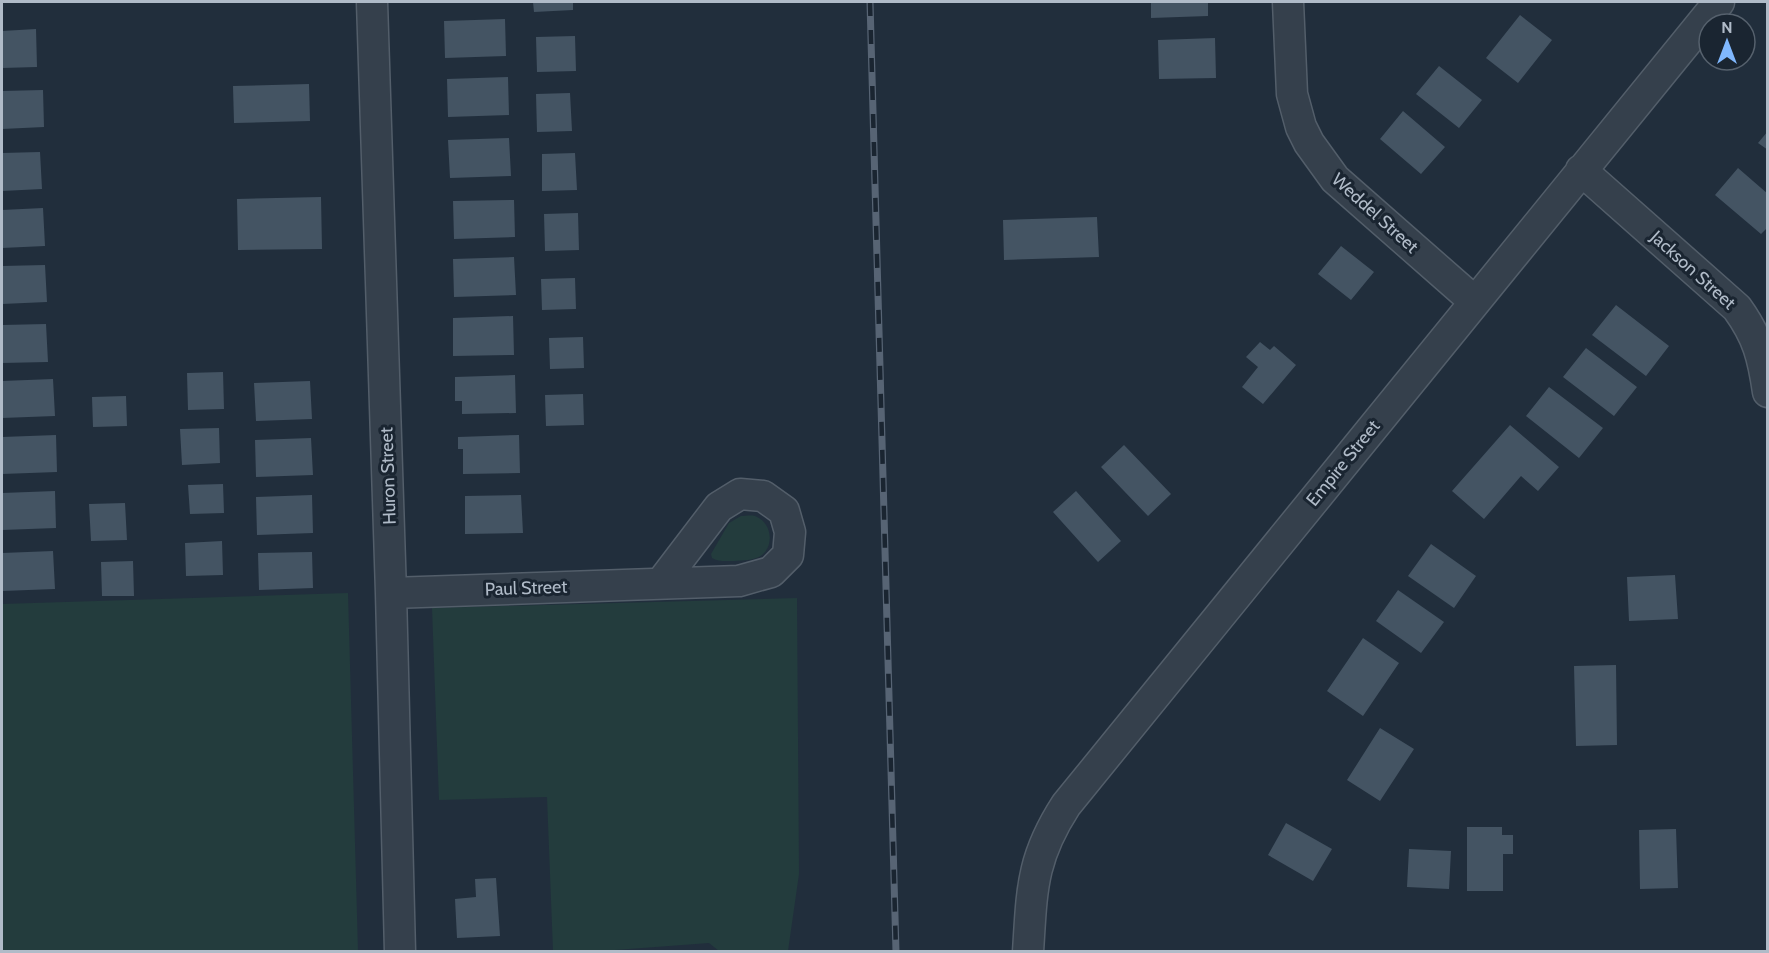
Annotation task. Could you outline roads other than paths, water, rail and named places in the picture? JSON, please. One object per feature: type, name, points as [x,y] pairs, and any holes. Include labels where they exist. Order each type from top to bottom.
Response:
[{"type":"street","name":"Huron Street","points":[[372,2],[400,951]]},
{"type":"street","name":"Weddel Street","points":[[1288,2],[1292,94],[1301,127],[1309,143],[1335,179],[1474,301]]},
{"type":"street","name":"Empire Street","points":[[1028,951],[1032,885],[1037,865],[1054,824],[1066,805],[1719,2]]},
{"type":"street","name":"Jackson Street","points":[[1581,170],[1737,308],[1751,327],[1764,359],[1767,392]]},
{"type":"street","name":"Paul Street","points":[[391,593],[661,583]]},
{"type":"railway","points":[[870,2],[896,952]]}]
